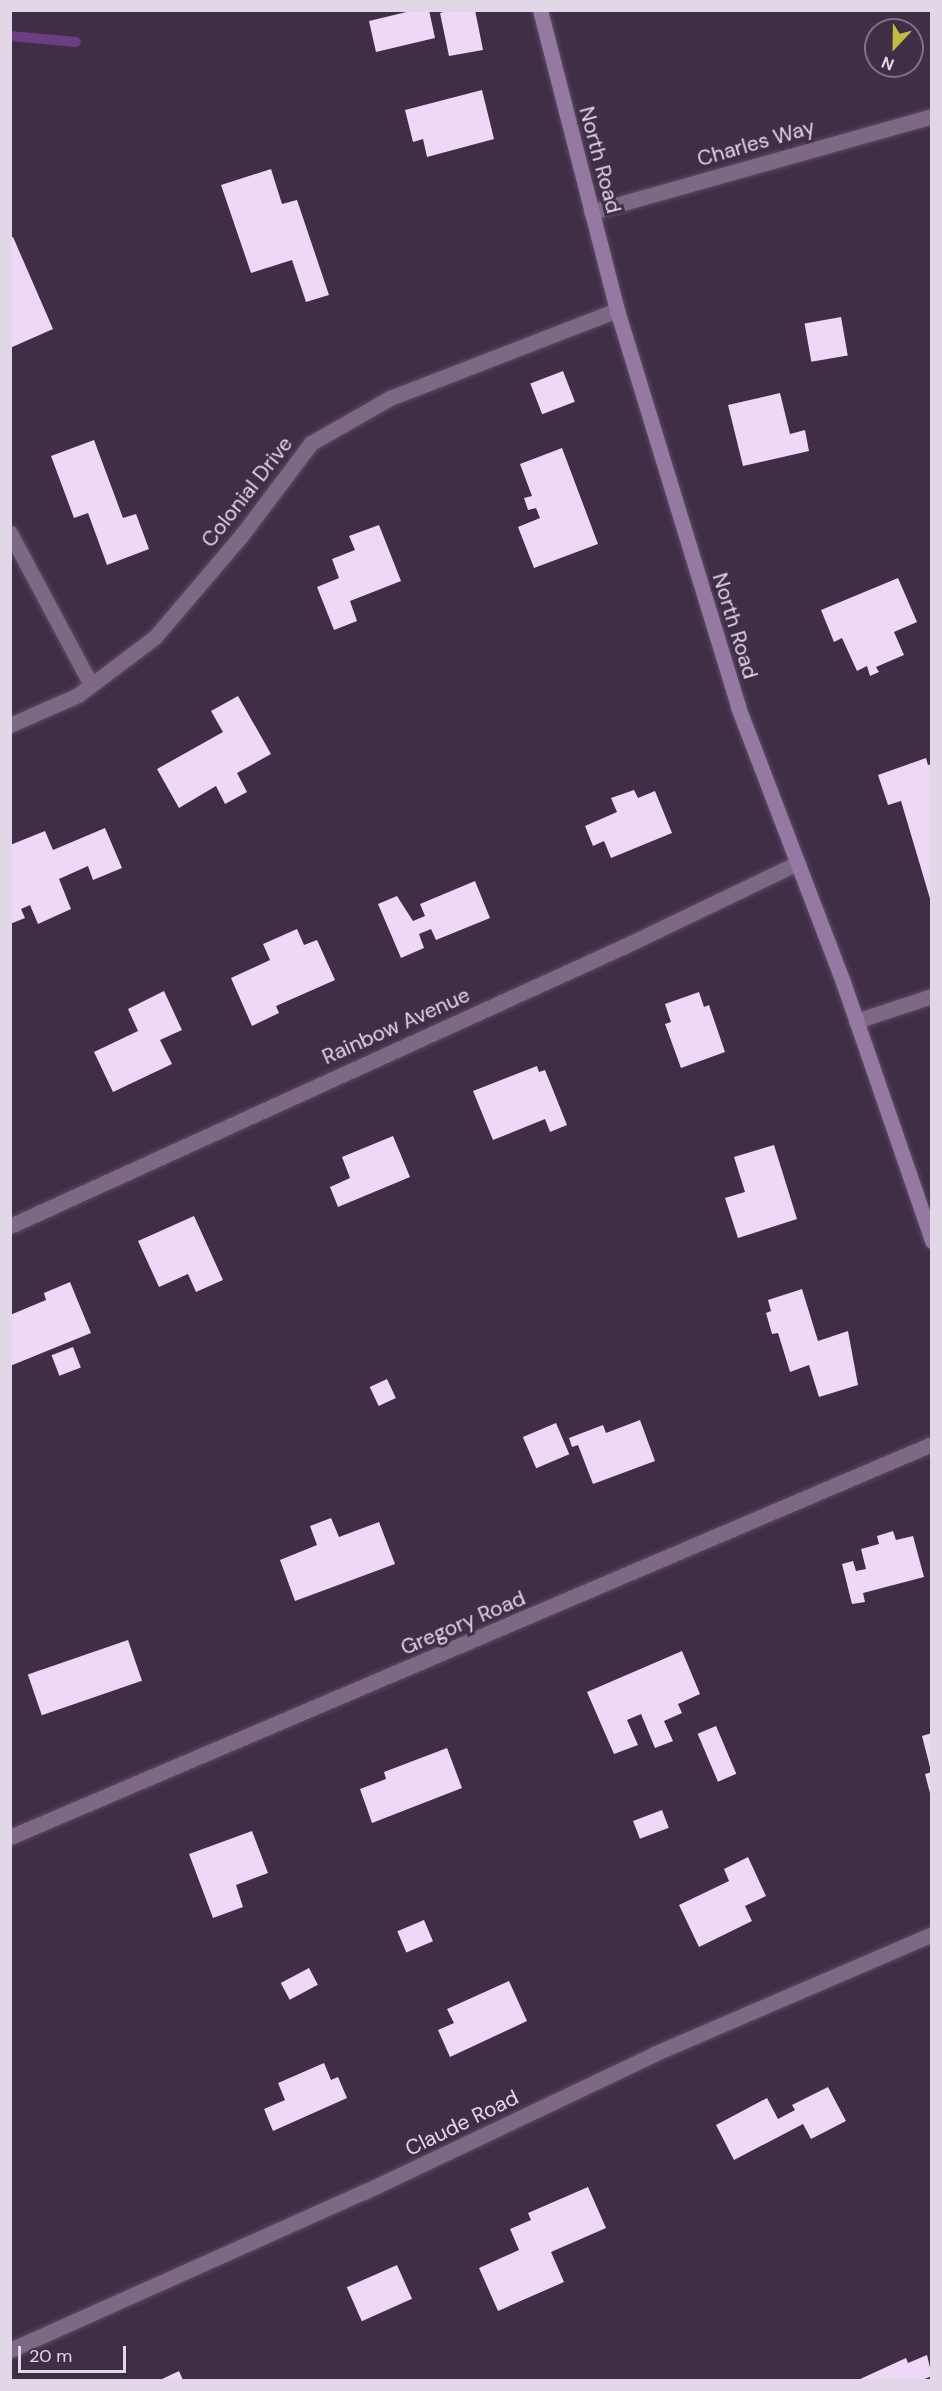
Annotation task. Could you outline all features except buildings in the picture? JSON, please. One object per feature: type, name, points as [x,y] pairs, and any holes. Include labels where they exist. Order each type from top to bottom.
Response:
[{"type":"main road","name":"North Road","points":[[540,10],[618,310],[738,707],[856,1021],[932,1241]]},
{"type":"street","name":"Charles Way","points":[[591,212],[932,116]]},
{"type":"street","name":"Colonial Drive","points":[[10,725],[91,685],[155,637],[241,536],[311,443],[390,398],[618,310]]},
{"type":"street","points":[[10,533],[91,685]]},
{"type":"street","name":"Rainbow Avenue","points":[[10,1226],[629,944],[797,862]]},
{"type":"street","points":[[856,1021],[932,996]]},
{"type":"street","name":"Gregory Road","points":[[10,1837],[932,1444]]},
{"type":"street","name":"Claude Road","points":[[10,2350],[364,2192],[654,2054],[932,1934]]},
{"type":"waterway","points":[[10,36],[76,42]]}]
